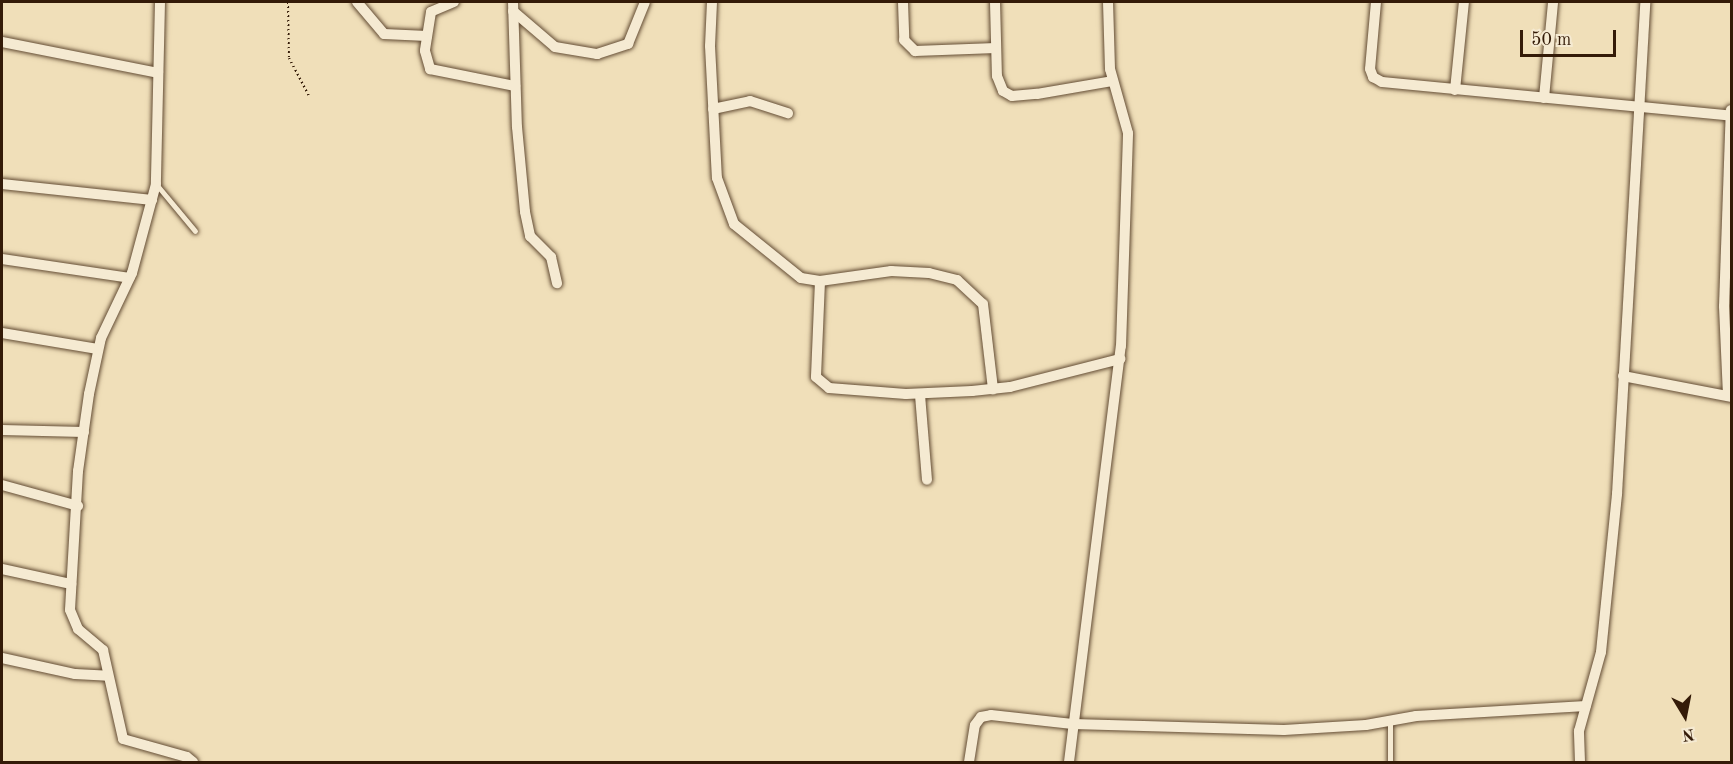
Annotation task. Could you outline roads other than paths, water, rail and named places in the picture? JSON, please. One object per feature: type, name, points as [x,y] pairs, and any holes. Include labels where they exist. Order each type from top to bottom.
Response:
[{"type":"street","points":[[160,2],[156,184],[130,278],[98,349],[84,432],[71,584],[73,622],[103,650],[123,738],[188,757],[193,762]]},
{"type":"street","points":[[357,2],[384,34],[427,36]]},
{"type":"street","points":[[454,2],[431,12],[426,62],[430,69],[515,86]]},
{"type":"street","points":[[513,6],[555,47],[597,54],[628,44],[645,2]]},
{"type":"street","points":[[712,2],[713,109],[717,178],[734,224],[792,273],[820,281],[891,271],[929,273],[957,280],[983,304],[993,389]]},
{"type":"street","points":[[903,2],[904,40],[915,51],[996,48]]},
{"type":"street","points":[[995,2],[998,84],[1012,96],[1112,81]]},
{"type":"street","points":[[1069,762],[1120,359],[1128,133],[1112,81],[1111,2]]},
{"type":"street","points":[[1376,2],[1370,69],[1374,77],[1396,85],[1731,116]]},
{"type":"street","points":[[1455,90],[1464,2]]},
{"type":"street","points":[[1544,98],[1553,2]]},
{"type":"street","points":[[1580,762],[1579,731],[1602,652],[1623,376],[1636,107],[1645,2]]},
{"type":"street","points":[[513,6],[515,86],[527,225],[536,244],[551,257],[557,283]]},
{"type":"street","points":[[2,42],[158,74]]},
{"type":"street","points":[[713,109],[750,101],[788,113]]},
{"type":"street","points":[[1623,376],[1730,396],[1724,318],[1731,110]]},
{"type":"street","points":[[2,183],[152,200]]},
{"type":"street","points":[[2,259],[130,278]]},
{"type":"street","points":[[820,281],[815,369],[820,383],[829,388],[920,395],[993,389],[1120,359]]},
{"type":"street","points":[[2,333],[98,349]]},
{"type":"street","points":[[920,395],[927,480]]},
{"type":"street","points":[[2,429],[84,432]]},
{"type":"street","points":[[2,485],[78,506]]},
{"type":"street","points":[[2,569],[71,584]]},
{"type":"street","points":[[2,658],[75,674],[108,676]]},
{"type":"street","points":[[969,762],[975,726],[981,717],[1007,715],[1073,724],[1284,730],[1586,706]]},
{"type":"lane","points":[[156,184],[195,231]]},
{"type":"lane","points":[[1390,720],[1390,762]]}]
